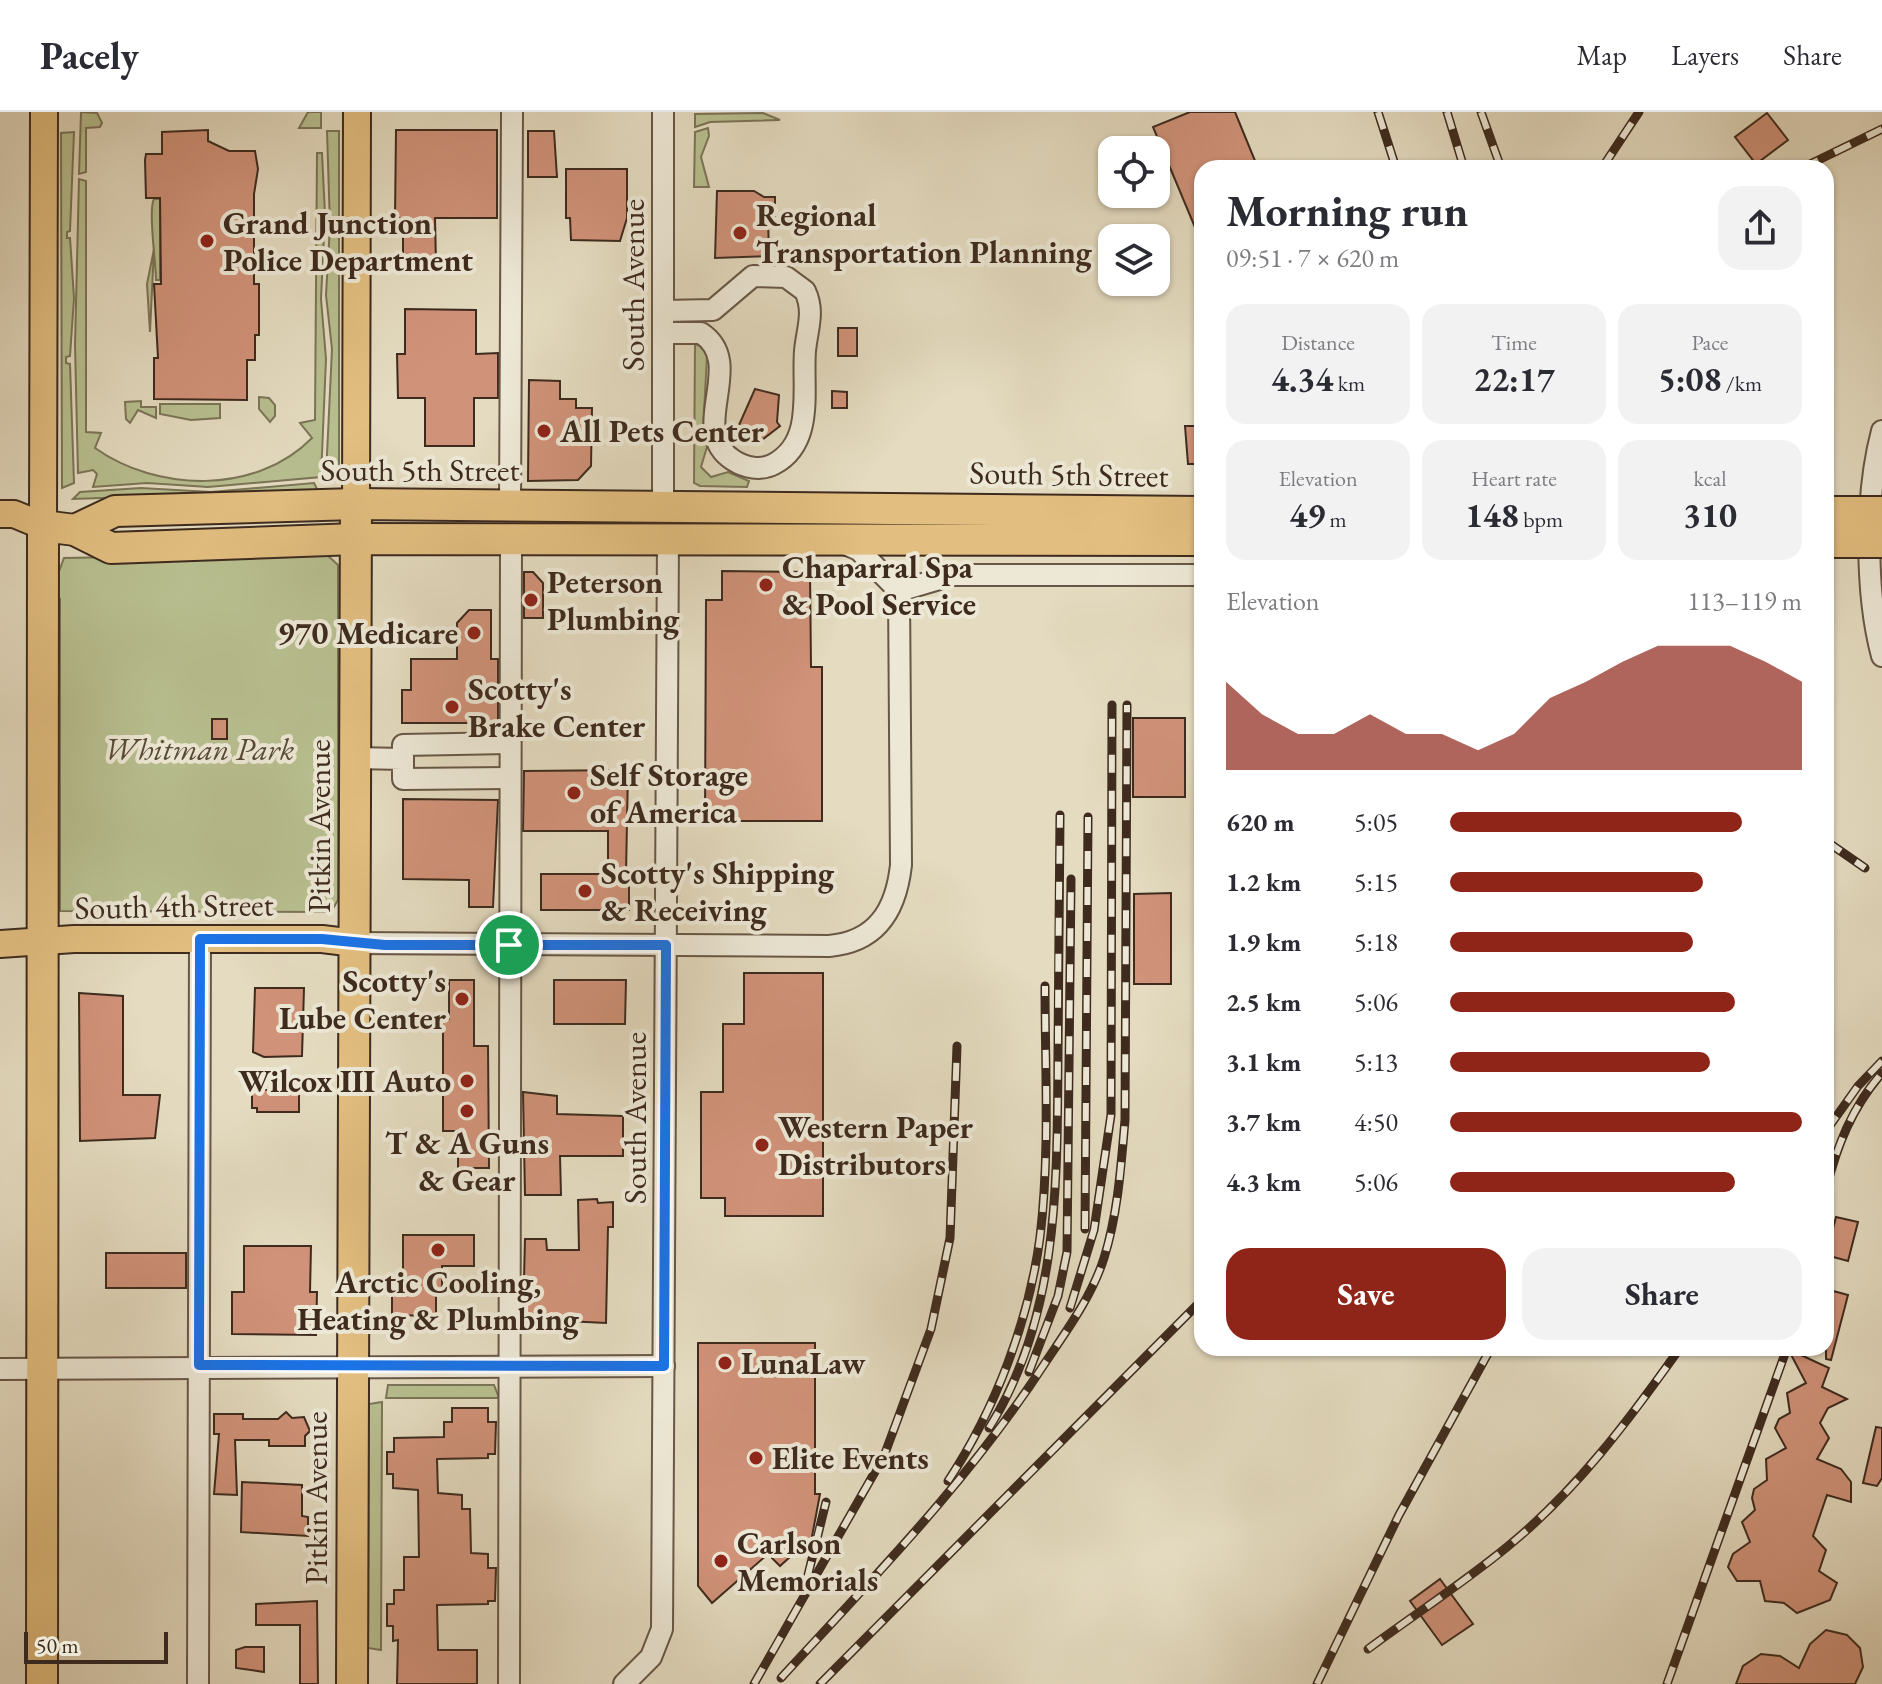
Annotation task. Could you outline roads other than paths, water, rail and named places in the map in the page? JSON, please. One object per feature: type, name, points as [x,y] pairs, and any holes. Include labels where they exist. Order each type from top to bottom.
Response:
[{"type":"highway","name":"South 5th Street","points":[[75,530],[115,511],[356,504],[1194,512]]},
{"type":"highway","name":"Pitkin Avenue","points":[[352,1684],[356,504]]},
{"type":"highway","points":[[520,538],[552,524],[652,520],[661,515],[663,506]]},
{"type":"highway","points":[[1834,512],[1882,512]]},
{"type":"highway","name":"South 5th Street","points":[[43,526],[75,530],[111,548],[356,539],[1194,540]]},
{"type":"highway","points":[[42,1684],[43,526]]},
{"type":"highway","points":[[1834,542],[1882,542]]},
{"type":"main road","points":[[43,526],[44,112]]},
{"type":"main road","name":"Pitkin Avenue","points":[[356,504],[357,112]]},
{"type":"main road","name":"South 5th Street","points":[[0,514],[14,514],[43,526]]},
{"type":"main road","name":"South 4th Street","points":[[0,944],[44,944],[74,939],[322,939],[355,943]]},
{"type":"street","points":[[510,505],[512,112]]},
{"type":"street","name":"South Avenue","points":[[663,112],[663,506]]},
{"type":"street","points":[[663,311],[713,310],[744,282],[765,274],[796,282],[809,299],[811,321],[805,351],[801,432],[788,453],[768,467],[744,466],[731,459],[717,440],[715,423],[721,358],[718,347],[721,304]]},
{"type":"street","points":[[663,333],[701,333],[718,347]]},
{"type":"street","points":[[1882,431],[1872,483],[1871,538],[1874,611],[1882,656]]},
{"type":"street","points":[[509,1684],[509,743],[520,538]]},
{"type":"street","name":"South Avenue","points":[[624,1684],[651,1657],[662,1629],[668,538]]},
{"type":"street","points":[[820,538],[859,550],[899,591],[948,575],[1194,575]]},
{"type":"street","name":"South 4th Street","points":[[355,943],[829,946],[858,940],[871,933],[884,920],[898,887],[899,591]]},
{"type":"street","points":[[509,743],[403,745],[403,779],[509,778]]},
{"type":"street","points":[[356,758],[403,759]]},
{"type":"street","points":[[198,1684],[200,939]]},
{"type":"street","points":[[0,1369],[199,1365],[664,1366]]},
{"type":"railway","points":[[1378,112],[1393,160]]},
{"type":"railway","points":[[1447,112],[1462,160]]},
{"type":"railway","points":[[1481,112],[1498,160]]},
{"type":"railway","points":[[1607,160],[1639,112]]},
{"type":"railway","points":[[1818,160],[1882,129]]},
{"type":"railway","points":[[1070,1308],[1094,1230],[1111,1115],[1112,705]]},
{"type":"railway","points":[[781,1678],[886,1565],[985,1447],[1070,1325],[1093,1286],[1104,1258],[1116,1207],[1125,1120],[1127,705]]},
{"type":"railway","points":[[989,1428],[1012,1385],[1030,1340],[1050,1246],[1057,1149],[1060,815]]},
{"type":"railway","points":[[1085,1229],[1088,817]]},
{"type":"railway","points":[[1834,847],[1865,868]]},
{"type":"railway","points":[[1029,1372],[1058,1296],[1067,1252],[1071,879]]},
{"type":"railway","points":[[948,1481],[981,1425],[1008,1364],[1035,1269],[1045,1174],[1045,986]]},
{"type":"railway","points":[[754,1684],[884,1456],[931,1329],[950,1238],[957,1046]]},
{"type":"railway","points":[[1834,1120],[1858,1086],[1882,1061]]},
{"type":"railway","points":[[1834,1161],[1862,1099],[1882,1073]]},
{"type":"railway","points":[[820,1684],[1194,1308]]},
{"type":"railway","points":[[1317,1684],[1399,1515],[1487,1356]]},
{"type":"railway","points":[[1368,1649],[1456,1586],[1532,1525],[1579,1478],[1674,1356]]},
{"type":"railway","points":[[1667,1684],[1784,1356]]},
{"type":"railway","points":[[807,1579],[826,1502]]},
{"type":"place","name":"Regional Transportation Planning","points":[[740,233]]},
{"type":"place","name":"Grand Junction Police Department","points":[[207,241]]},
{"type":"place","name":"All Pets Center","points":[[544,431]]},
{"type":"place","name":"Chaparral Spa & Pool Service","points":[[766,585]]},
{"type":"place","name":"Peterson Plumbing","points":[[531,600]]},
{"type":"place","name":"970 Medicare","points":[[474,633]]},
{"type":"place","name":"Scotty's Brake Center","points":[[452,707]]},
{"type":"place","name":"Self Storage of America","points":[[574,793]]},
{"type":"place","name":"Scotty's Shipping & Receiving","points":[[585,891]]},
{"type":"place","name":"Scotty's Lube Center","points":[[462,999]]},
{"type":"place","name":"Wilcox III Auto","points":[[467,1081]]},
{"type":"place","name":"T & A Guns & Gear","points":[[467,1111]]},
{"type":"place","name":"Western Paper Distributors","points":[[762,1145]]},
{"type":"place","name":"Arctic Cooling, Heating & Plumbing","points":[[438,1250]]},
{"type":"place","name":"LunaLaw","points":[[725,1363]]},
{"type":"place","name":"Elite Events","points":[[756,1458]]},
{"type":"place","name":"Carlson Memorials","points":[[721,1561]]},
{"type":"park label","name":"Whitman Park","points":[[199,749]]}]
